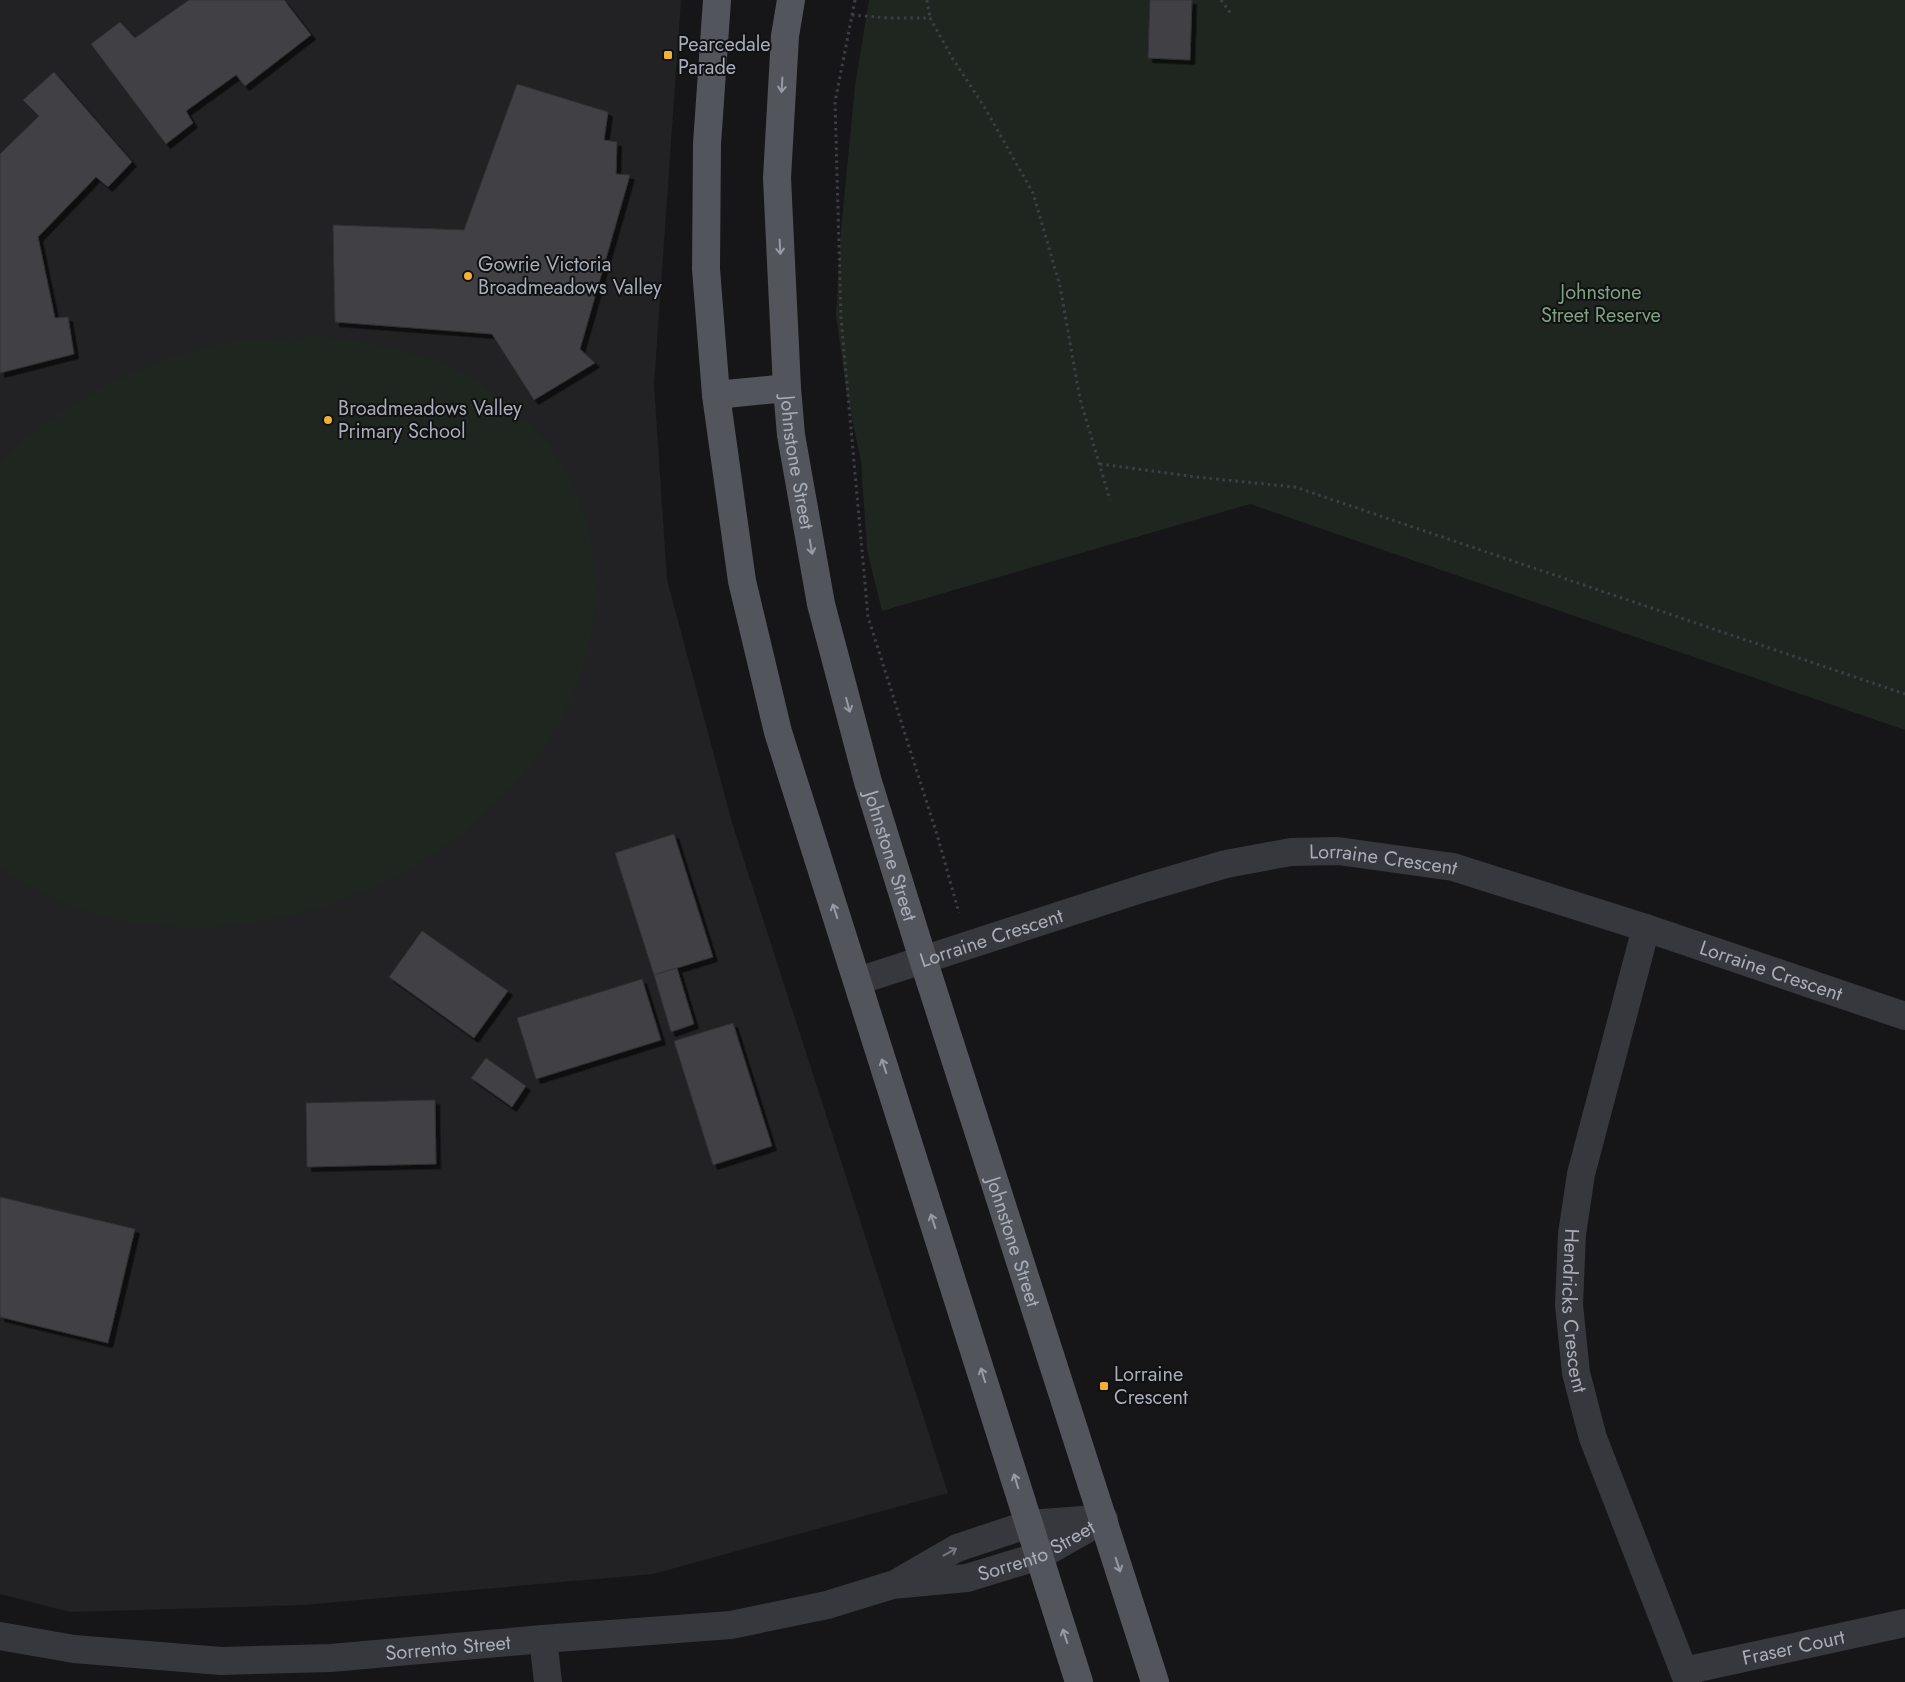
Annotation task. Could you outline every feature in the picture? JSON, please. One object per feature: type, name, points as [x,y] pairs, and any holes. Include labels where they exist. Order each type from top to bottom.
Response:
[{"type":"main road","points":[[717,0],[707,144],[706,269],[716,396],[742,581],[778,732],[1080,1682]]},
{"type":"main road","name":"Johnstone Street","points":[[790,0],[785,36],[777,178],[787,388],[791,435],[821,604],[868,782],[1155,1682]]},
{"type":"main road","points":[[716,396],[787,388]]},
{"type":"street","name":"Lorraine Crescent","points":[[858,981],[923,958],[1226,864],[1291,852],[1338,851],[1453,867],[1646,928],[1905,1016]]},
{"type":"street","name":"Hendricks Crescent","points":[[1646,928],[1580,1174],[1572,1234],[1569,1306],[1576,1372],[1593,1438],[1686,1676]]},
{"type":"street","name":"Sorrento Street","points":[[892,1585],[957,1548],[1029,1524],[1104,1519]]},
{"type":"street","name":"Sorrento Street","points":[[0,1636],[74,1650],[221,1661],[331,1658],[543,1638],[731,1625],[827,1605],[892,1585],[967,1578],[1039,1556],[1104,1519]]},
{"type":"street","name":"Fraser Court","points":[[1686,1676],[1905,1623]]},
{"type":"street","points":[[543,1638],[548,1682]]},
{"type":"path","points":[[855,0],[834,102],[841,318],[868,617],[938,838],[968,944]]},
{"type":"path","points":[[927,0],[930,18],[985,108],[1033,193],[1060,286],[1080,399],[1110,500]]},
{"type":"path","points":[[1221,0],[1232,15]]},
{"type":"path","points":[[852,15],[888,18],[930,18]]},
{"type":"path","points":[[1100,464],[1196,477],[1294,487],[1905,694]]},
{"type":"shaded area","points":[[0,0],[681,0],[654,385],[667,580],[733,826],[948,1493],[653,1574],[303,1605],[70,1612],[0,1594]]},
{"type":"green space","name":"Johnstone Street Reserve","points":[[869,0],[1905,0],[1905,730],[1250,504],[882,611],[867,550],[861,461],[847,395],[836,315],[841,230],[855,86]]},
{"type":"green space","points":[[322,336],[400,349],[430,358],[460,371],[495,394],[536,431],[563,467],[582,506],[592,548],[595,592],[591,636],[579,680],[560,723],[542,751],[521,777],[493,807],[462,834],[430,857],[395,877],[358,894],[320,908],[240,925],[177,927],[146,925],[84,911],[26,885],[0,868],[0,462],[51,419],[78,401],[136,371],[198,349],[231,342],[265,338]]},
{"type":"building","points":[[189,0],[284,0],[311,35],[245,86],[236,75],[186,111],[193,123],[166,144],[91,44],[120,22],[135,38]]},
{"type":"building","points":[[1150,0],[1192,0],[1190,60],[1148,58]]},
{"type":"building","points":[[54,72],[132,162],[108,187],[96,177],[38,237],[55,318],[68,317],[74,354],[0,373],[0,154],[39,116],[23,100]]},
{"type":"building","name":"Gowrie Victoria Broadmeadows Valley","points":[[517,84],[608,112],[604,140],[617,142],[616,174],[630,175],[580,349],[595,363],[534,400],[492,334],[335,322],[333,225],[464,230]]},
{"type":"building","points":[[674,834],[713,957],[654,975],[615,853]]},
{"type":"building","points":[[422,931],[508,991],[474,1038],[389,977]]},
{"type":"building","points":[[677,968],[694,1024],[671,1032],[654,975]]},
{"type":"building","points":[[642,979],[661,1040],[536,1079],[517,1018]]},
{"type":"building","points":[[733,1023],[772,1146],[713,1165],[674,1041]]},
{"type":"building","points":[[486,1058],[526,1086],[512,1107],[471,1078]]},
{"type":"building","points":[[435,1100],[436,1164],[307,1167],[306,1103]]},
{"type":"building","points":[[0,1197],[135,1229],[108,1343],[0,1317]]},
{"type":"place","name":"Pearcedale Parade","points":[[668,55]]},
{"type":"place","name":"Gowrie Victoria Broadmeadows Valley","points":[[468,276]]},
{"type":"place","name":"Broadmeadows Valley Primary School","points":[[328,420]]},
{"type":"place","name":"Lorraine Crescent","points":[[1104,1386]]}]
